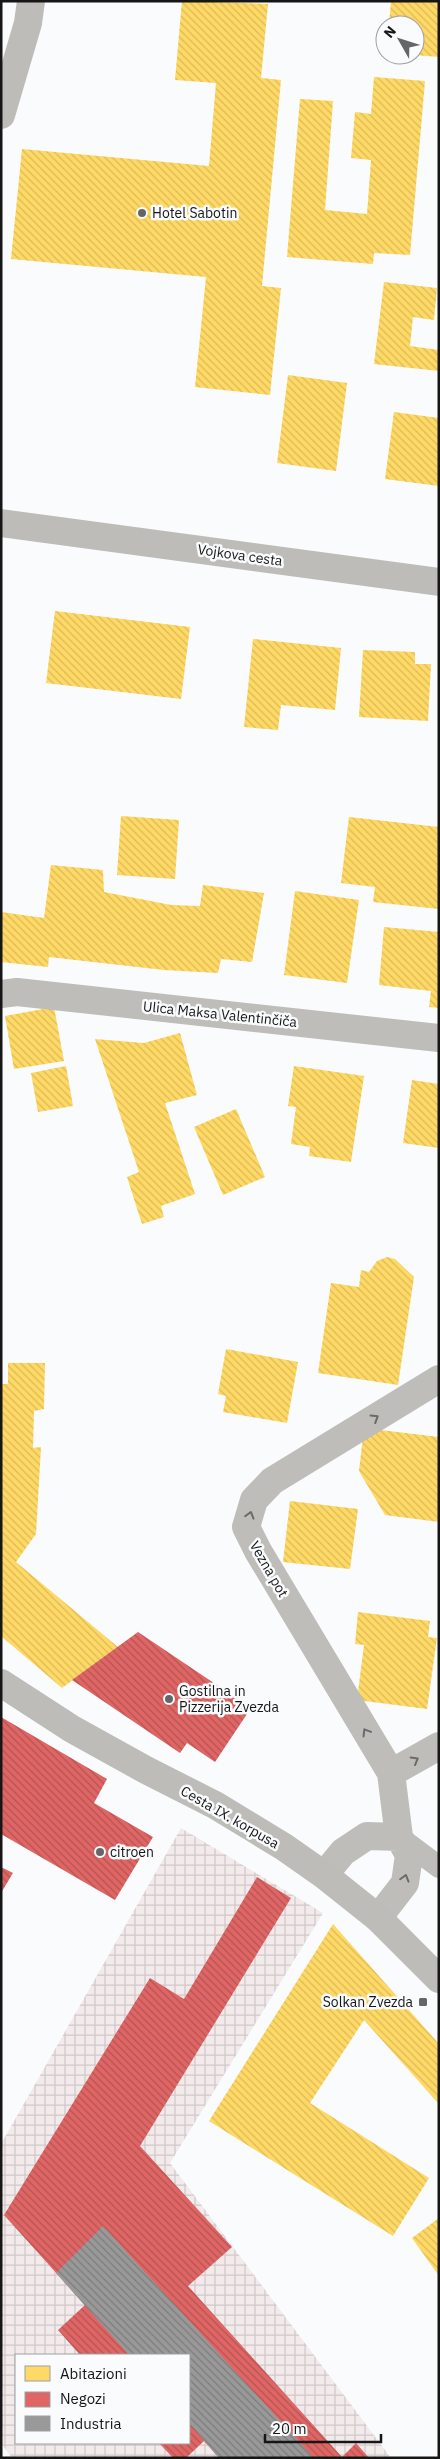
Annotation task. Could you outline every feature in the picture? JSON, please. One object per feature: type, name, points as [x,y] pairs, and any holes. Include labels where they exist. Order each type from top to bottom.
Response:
[{"type":"main road","points":[[1,115],[28,23],[31,1]]},
{"type":"main road","name":"Vojkova cesta","points":[[1,508],[42,528]]},
{"type":"main road","name":"Vojkova cesta","points":[[1,523],[439,582]]},
{"type":"main road","name":"Cesta IX. korpusa","points":[[1,1683],[72,1729],[146,1770],[215,1804],[324,1875],[378,1918],[439,1979]]},
{"type":"street","name":"Ulica Maksa Valentinčiča","points":[[1,994],[17,992],[439,1038]]},
{"type":"street","name":"Vezna pot","points":[[392,1773],[258,1551],[246,1527],[254,1500],[272,1481],[439,1378]]},
{"type":"street","points":[[378,1918],[405,1883],[409,1855],[399,1837],[392,1773],[439,1746]]},
{"type":"street","points":[[324,1875],[343,1852],[367,1836],[399,1837]]},
{"type":"lane","points":[[399,1837],[439,1867]]},
{"type":"shaded area","points":[[181,1828],[323,1913],[170,2163],[391,2458],[12,2458],[1,2443],[1,2144]]},
{"type":"building: Abitazioni","name":"Hotel Sabotin","points":[[182,1],[268,4],[261,78],[281,80],[262,286],[281,288],[270,395],[195,387],[206,277],[11,259],[22,149],[209,166],[216,83],[175,80]]},
{"type":"building: Abitazioni","points":[[391,1],[439,1],[439,57],[425,56],[425,15],[390,15]]},
{"type":"building: Abitazioni","points":[[374,77],[425,81],[410,255],[374,253],[373,264],[287,257],[300,99],[333,101],[325,210],[367,214],[371,160],[351,158],[355,112],[371,114]]},
{"type":"building: Abitazioni","points":[[384,282],[437,288],[434,320],[413,317],[410,346],[439,350],[439,371],[374,364]]},
{"type":"building: Abitazioni","points":[[288,375],[347,383],[336,471],[277,463]]},
{"type":"building: Abitazioni","points":[[394,412],[439,418],[439,486],[385,479]]},
{"type":"building: Abitazioni","points":[[55,611],[190,627],[181,699],[46,683]]},
{"type":"building: Abitazioni","points":[[253,639],[341,648],[335,710],[281,705],[278,730],[244,727]]},
{"type":"building: Abitazioni","points":[[363,650],[415,652],[415,664],[431,664],[428,721],[359,717]]},
{"type":"building: Abitazioni","points":[[121,816],[179,820],[175,879],[117,875]]},
{"type":"building: Abitazioni","points":[[349,817],[439,827],[439,909],[373,902],[375,887],[341,883]]},
{"type":"building: Abitazioni","points":[[51,865],[103,870],[104,892],[171,905],[200,906],[203,885],[264,893],[252,962],[221,959],[218,973],[164,970],[49,957],[48,967],[1,962],[1,912],[44,918]]},
{"type":"building: Abitazioni","points":[[295,891],[359,900],[347,983],[284,975]]},
{"type":"building: Abitazioni","points":[[384,927],[439,932],[439,1008],[429,1007],[431,991],[379,985]]},
{"type":"building: Abitazioni","points":[[54,1007],[64,1061],[14,1069],[5,1016]]},
{"type":"building: Abitazioni","points":[[180,1033],[197,1095],[165,1103],[195,1194],[161,1206],[164,1217],[142,1224],[127,1177],[139,1172],[95,1039],[144,1043]]},
{"type":"building: Abitazioni","points":[[66,1066],[73,1106],[38,1112],[31,1073]]},
{"type":"building: Abitazioni","points":[[294,1066],[364,1076],[351,1162],[309,1156],[310,1147],[291,1144],[296,1107],[288,1106]]},
{"type":"building: Abitazioni","points":[[412,1080],[439,1084],[439,1148],[403,1143]]},
{"type":"building: Abitazioni","points":[[236,1109],[265,1177],[223,1195],[194,1127]]},
{"type":"building: Abitazioni","points":[[387,1257],[395,1259],[414,1277],[398,1385],[318,1373],[331,1283],[359,1287],[361,1270],[369,1272],[377,1261]]},
{"type":"building: Abitazioni","points":[[226,1349],[298,1362],[287,1423],[223,1412],[226,1396],[218,1394]]},
{"type":"building: Abitazioni","points":[[8,1363],[45,1363],[44,1409],[34,1411],[33,1448],[41,1447],[36,1534],[16,1562],[118,1647],[62,1688],[1,1636],[1,1384],[8,1384]]},
{"type":"building: Abitazioni","points":[[364,1428],[439,1437],[439,1522],[385,1515],[359,1471]]},
{"type":"building: Abitazioni","points":[[290,1501],[358,1509],[350,1569],[283,1562]]},
{"type":"building: Abitazioni","points":[[358,1612],[430,1621],[428,1637],[437,1638],[427,1709],[357,1700],[364,1645],[355,1644]]},
{"type":"building: Abitazioni","points":[[333,1924],[439,2044],[439,2104],[364,2020],[310,2103],[429,2178],[393,2236],[209,2121]]},
{"type":"building: Abitazioni","points":[[439,2218],[439,2276],[412,2238]]},
{"type":"building: Negozi","name":"Gostilna in Pizzerija Zvezda","points":[[138,1632],[251,1708],[215,1762],[187,1743],[180,1753],[72,1680]]},
{"type":"building: Negozi","points":[[1,1717],[107,1779],[94,1803],[153,1837],[115,1900],[1,1834]]},
{"type":"building: Negozi","points":[[1,1867],[13,1873],[1,1893]]},
{"type":"building: Negozi","points":[[257,1877],[291,1898],[140,2146],[232,2247],[188,2286],[342,2457],[356,2443],[369,2458],[219,2458],[204,2441],[186,2458],[173,2458],[160,2444],[190,2444],[190,2354],[79,2354],[58,2330],[85,2305],[4,2215],[150,1978],[184,1999]]},
{"type":"building: Industria","points":[[103,2226],[314,2458],[219,2458],[190,2424],[190,2354],[128,2354],[56,2273]]},
{"type":"place","name":"Hotel Sabotin","points":[[142,213]]},
{"type":"place","name":"Gostilna in Pizzerija Zvezda","points":[[169,1699]]},
{"type":"place","name":"citroen","points":[[100,1852]]},
{"type":"place","name":"Solkan Zvezda","points":[[423,2002]]}]
